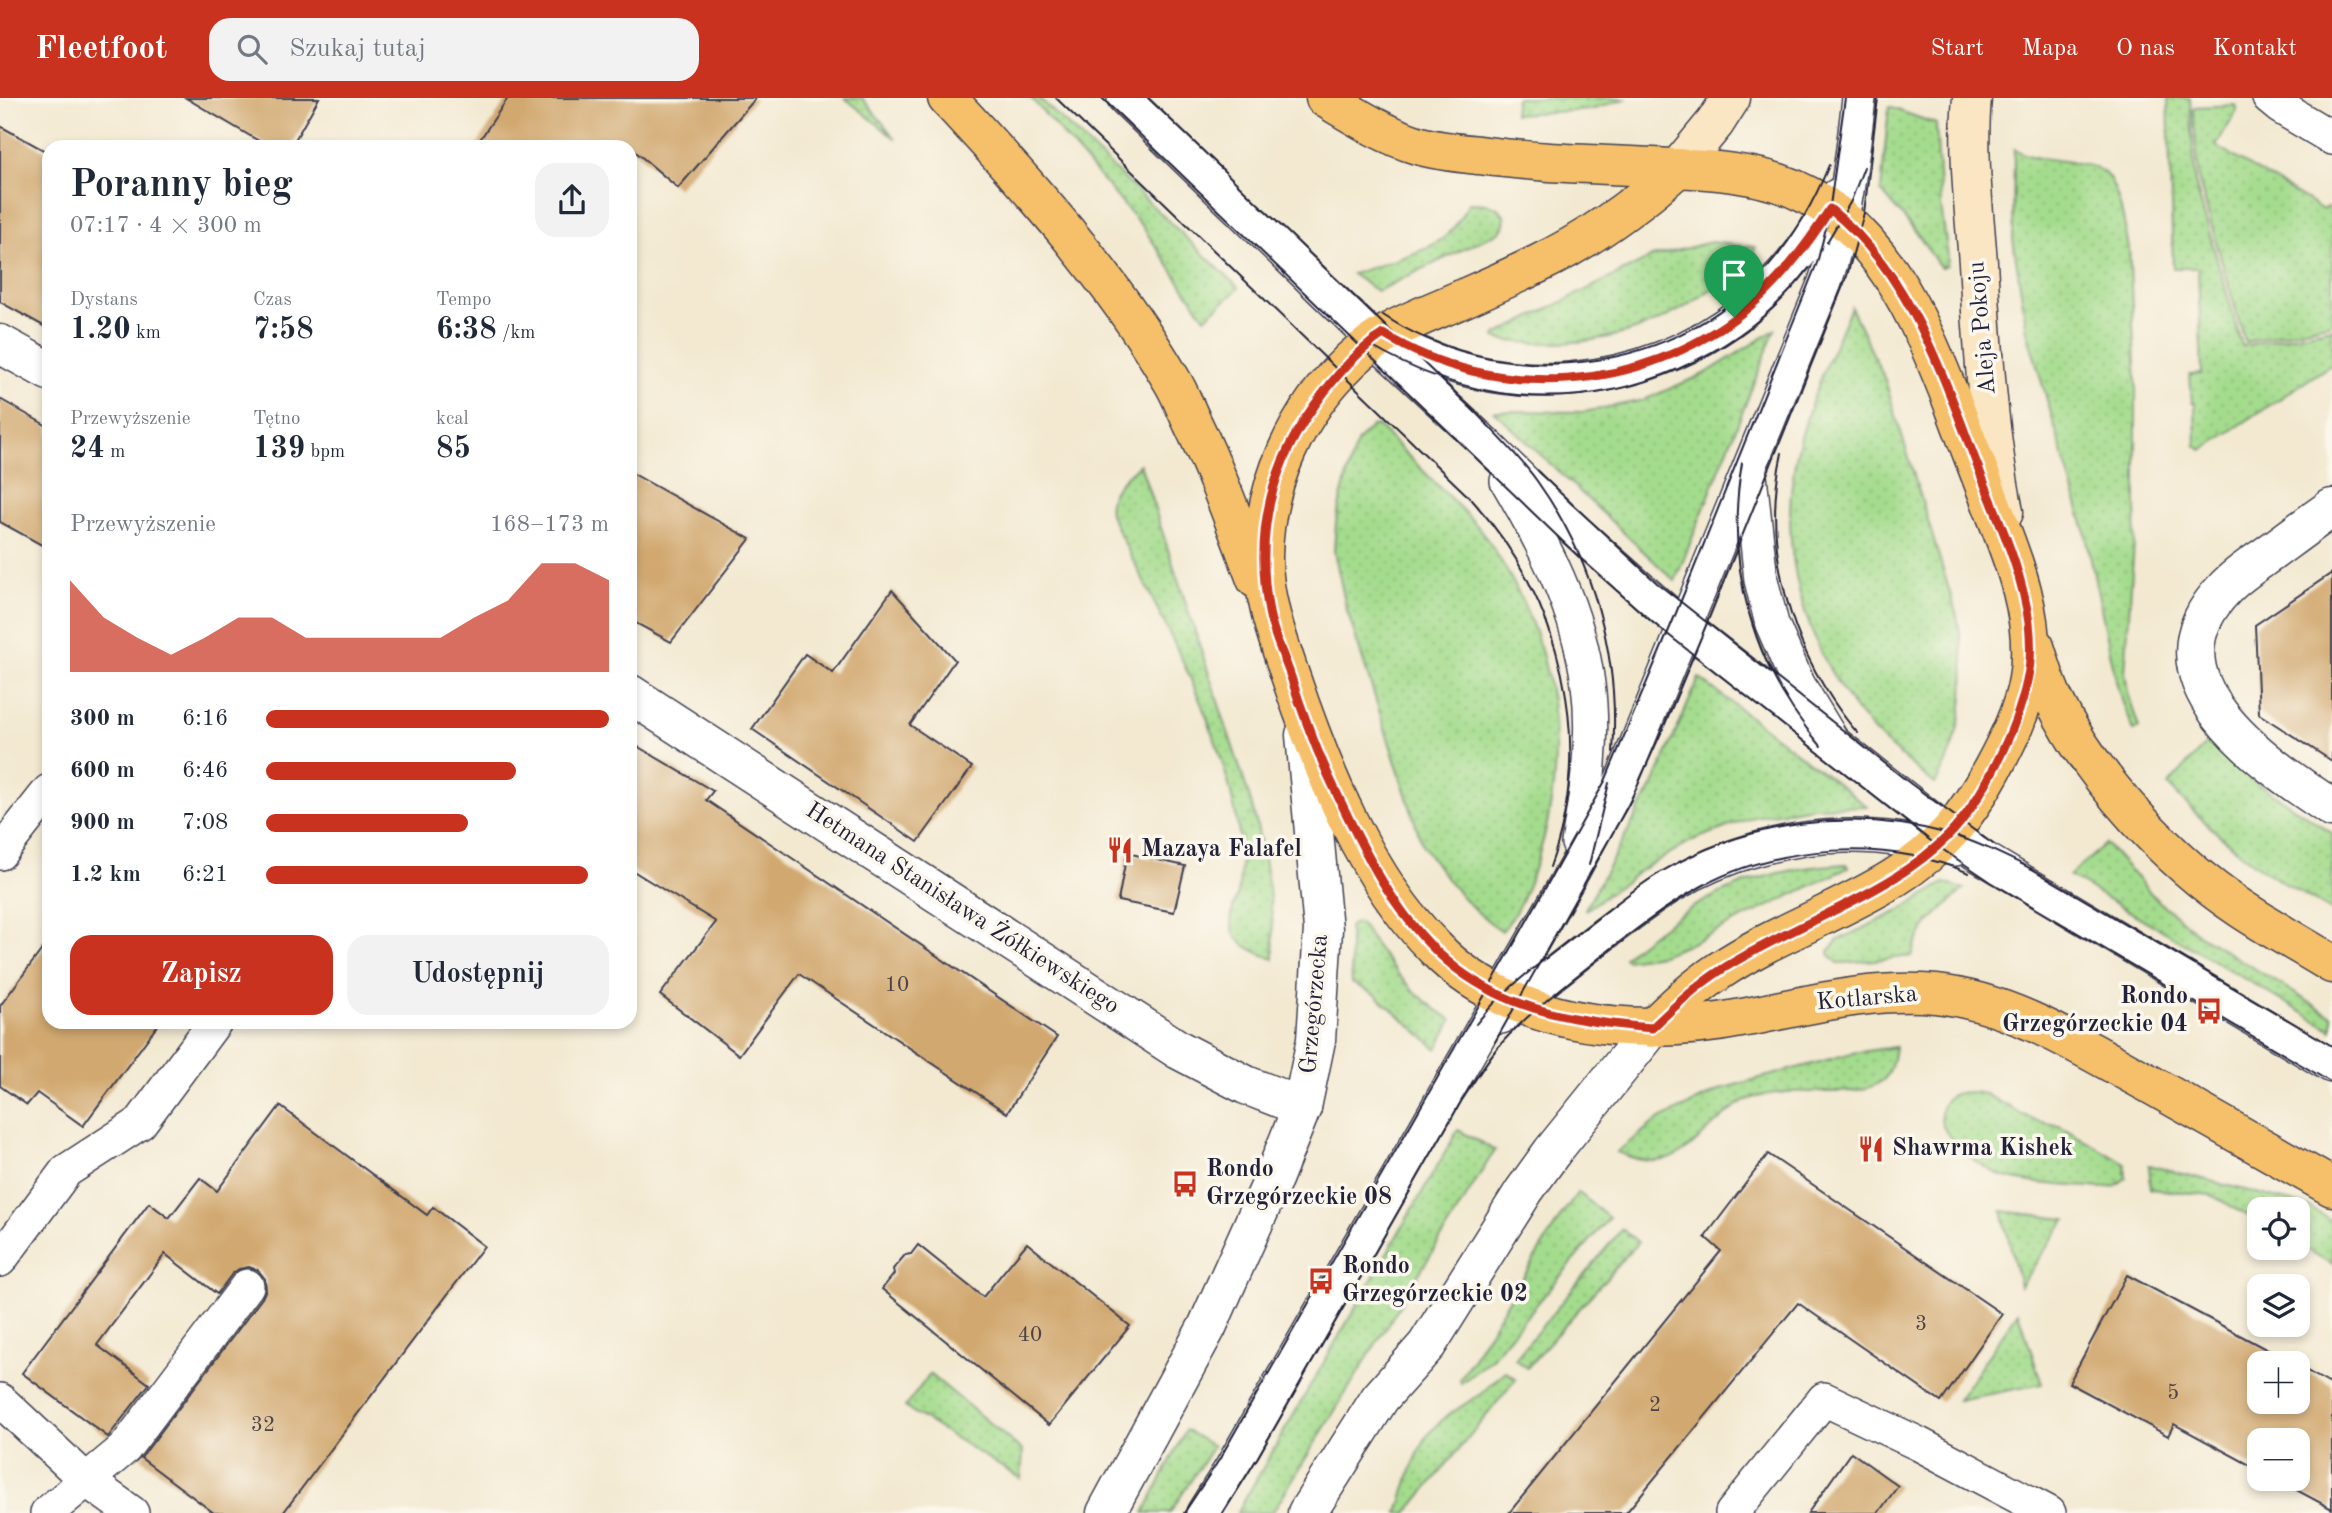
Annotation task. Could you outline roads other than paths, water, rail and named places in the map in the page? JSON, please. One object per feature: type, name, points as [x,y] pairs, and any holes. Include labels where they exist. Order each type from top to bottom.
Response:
[{"type":"main road","points":[[947,98],[1041,199],[1084,253],[1125,307],[1173,382],[1218,477],[1269,614]]},
{"type":"main road","points":[[1325,98],[1373,127],[1422,146],[1504,159],[1717,170],[1783,184],[1836,214],[1883,263],[1906,299],[1931,349],[2012,556],[2044,676],[2054,702],[2071,730],[2117,794],[2191,870],[2239,908],[2332,964]]},
{"type":"main road","points":[[1269,614],[1263,560],[1266,516],[1278,468],[1296,430],[1349,362],[1378,337],[1542,262],[1600,230],[1635,205],[1678,168],[1715,123],[1731,98]]},
{"type":"main road","name":"Aleja Pokoju","points":[[1972,98],[1971,171],[1983,351],[1998,482],[2012,556]]},
{"type":"main road","name":"Kotlarska","points":[[1269,614],[1321,761],[1349,820],[1395,901],[1438,952],[1474,981],[1510,999],[1571,1019],[1652,1028],[1690,1026],[1830,999],[1886,993],[1936,994],[1968,1000],[2006,1011],[2056,1033],[2332,1187]]},
{"type":"main road","points":[[1652,1028],[1681,1000],[1719,971],[1954,844],[2020,710],[2028,678],[2029,623]]},
{"type":"street","points":[[0,344],[42,367]]},
{"type":"street","points":[[2332,508],[2240,575],[2215,599],[2199,625],[2194,649],[2194,662],[2206,691],[2227,723],[2279,773],[2332,808]]},
{"type":"street","name":"Hetmana Stanisława Żółkiewskiego","points":[[637,699],[1179,1050],[1246,1085],[1302,1107]]},
{"type":"street","name":"Grzegórzecka","points":[[1107,1513],[1207,1327],[1269,1189],[1302,1107],[1316,1040],[1323,929],[1308,751],[1299,702]]},
{"type":"street","points":[[1307,1513],[1380,1398],[1427,1345],[1524,1191],[1652,1028]]},
{"type":"lane","points":[[1124,98],[1316,284],[1378,337],[1559,516],[1636,587],[1833,742],[1954,844],[2332,1066]]},
{"type":"lane","points":[[1203,1513],[1480,1035],[1510,999],[1623,777],[1825,282],[1836,214],[1851,172],[1859,98]]},
{"type":"lane","points":[[2269,98],[2332,138]]},
{"type":"lane","points":[[1378,337],[1464,370],[1503,377],[1540,381],[1576,379],[1639,367],[1686,348],[1745,310],[1836,214]]},
{"type":"lane","points":[[1485,443],[1544,547],[1573,618],[1587,675],[1590,764],[1574,869]]},
{"type":"lane","points":[[1749,470],[1761,580],[1772,624],[1798,684],[1833,742]]},
{"type":"lane","points":[[0,853],[42,800]]},
{"type":"lane","points":[[1510,999],[1574,957],[1653,898],[1691,874],[1723,860],[1769,845],[1833,836],[1954,844]]},
{"type":"lane","points":[[0,1260],[66,1171],[140,1123],[210,1029]]},
{"type":"lane","points":[[47,1513],[125,1448],[247,1286]]},
{"type":"lane","points":[[1732,1513],[1824,1399],[1919,1444],[2049,1513]]},
{"type":"lane","points":[[0,1400],[86,1480],[132,1513]]},
{"type":"tram line","points":[[1056,98],[1472,500],[1503,539],[1528,581],[1548,626],[1562,673],[1569,721],[1570,770],[1564,819],[1550,867]]},
{"type":"tram line","points":[[1102,98],[1580,558],[1652,622],[1936,845],[1991,882],[2332,1083]]},
{"type":"tram line","points":[[1148,98],[1477,414],[1537,481],[1557,511],[1573,543],[1599,610],[1612,680],[1613,752]]},
{"type":"tram line","points":[[1184,1513],[1219,1460],[1605,781],[1674,618],[1817,263],[1828,220],[1845,98]]},
{"type":"tram line","points":[[1495,1042],[1629,804],[1707,623],[1847,276],[1864,213],[1878,98]]},
{"type":"tram line","points":[[1383,315],[1426,339],[1473,354],[1521,363],[1570,363],[1619,356],[1666,341],[1709,318],[1748,288],[1774,261],[1814,199],[1829,165]]},
{"type":"tram line","points":[[1827,242],[1851,201],[1864,167]]},
{"type":"tram line","points":[[1366,343],[1420,370],[1477,389],[1517,395],[1558,396],[1599,392],[1640,383],[1679,369],[1716,350],[1750,327],[1782,299],[1809,268]]},
{"type":"tram line","points":[[1782,453],[1775,517],[1782,581],[1802,642],[1816,671],[1838,708],[1858,733]]},
{"type":"tram line","points":[[1742,463],[1737,502],[1737,540],[1749,614],[1777,683],[1797,716],[1821,746]]},
{"type":"tram line","points":[[1538,472],[1657,583],[1911,784],[1993,844]]},
{"type":"tram line","points":[[1589,865],[1609,783]]},
{"type":"tram line","points":[[1476,1024],[1514,985],[1622,899],[1661,872],[1694,855],[1765,830],[1801,824],[1875,821],[1960,837],[2032,869],[2332,1046]]},
{"type":"tram line","points":[[1223,1513],[1258,1457],[1462,1100],[1498,1047],[1546,1001],[1674,903],[1702,886],[1765,861],[1799,854],[1869,851],[1904,854],[1969,873]]},
{"type":"place","name":"Mazaya Falafel","points":[[1120,850]]},
{"type":"place","name":"Rondo Grzegórzeckie 04","points":[[2209,1011]]},
{"type":"place","name":"Shawrma Kishek","points":[[1871,1149]]},
{"type":"place","name":"Rondo Grzegórzeckie 08","points":[[1185,1184]]},
{"type":"place","name":"Rondo Grzegórzeckie 02","points":[[1321,1281]]}]
